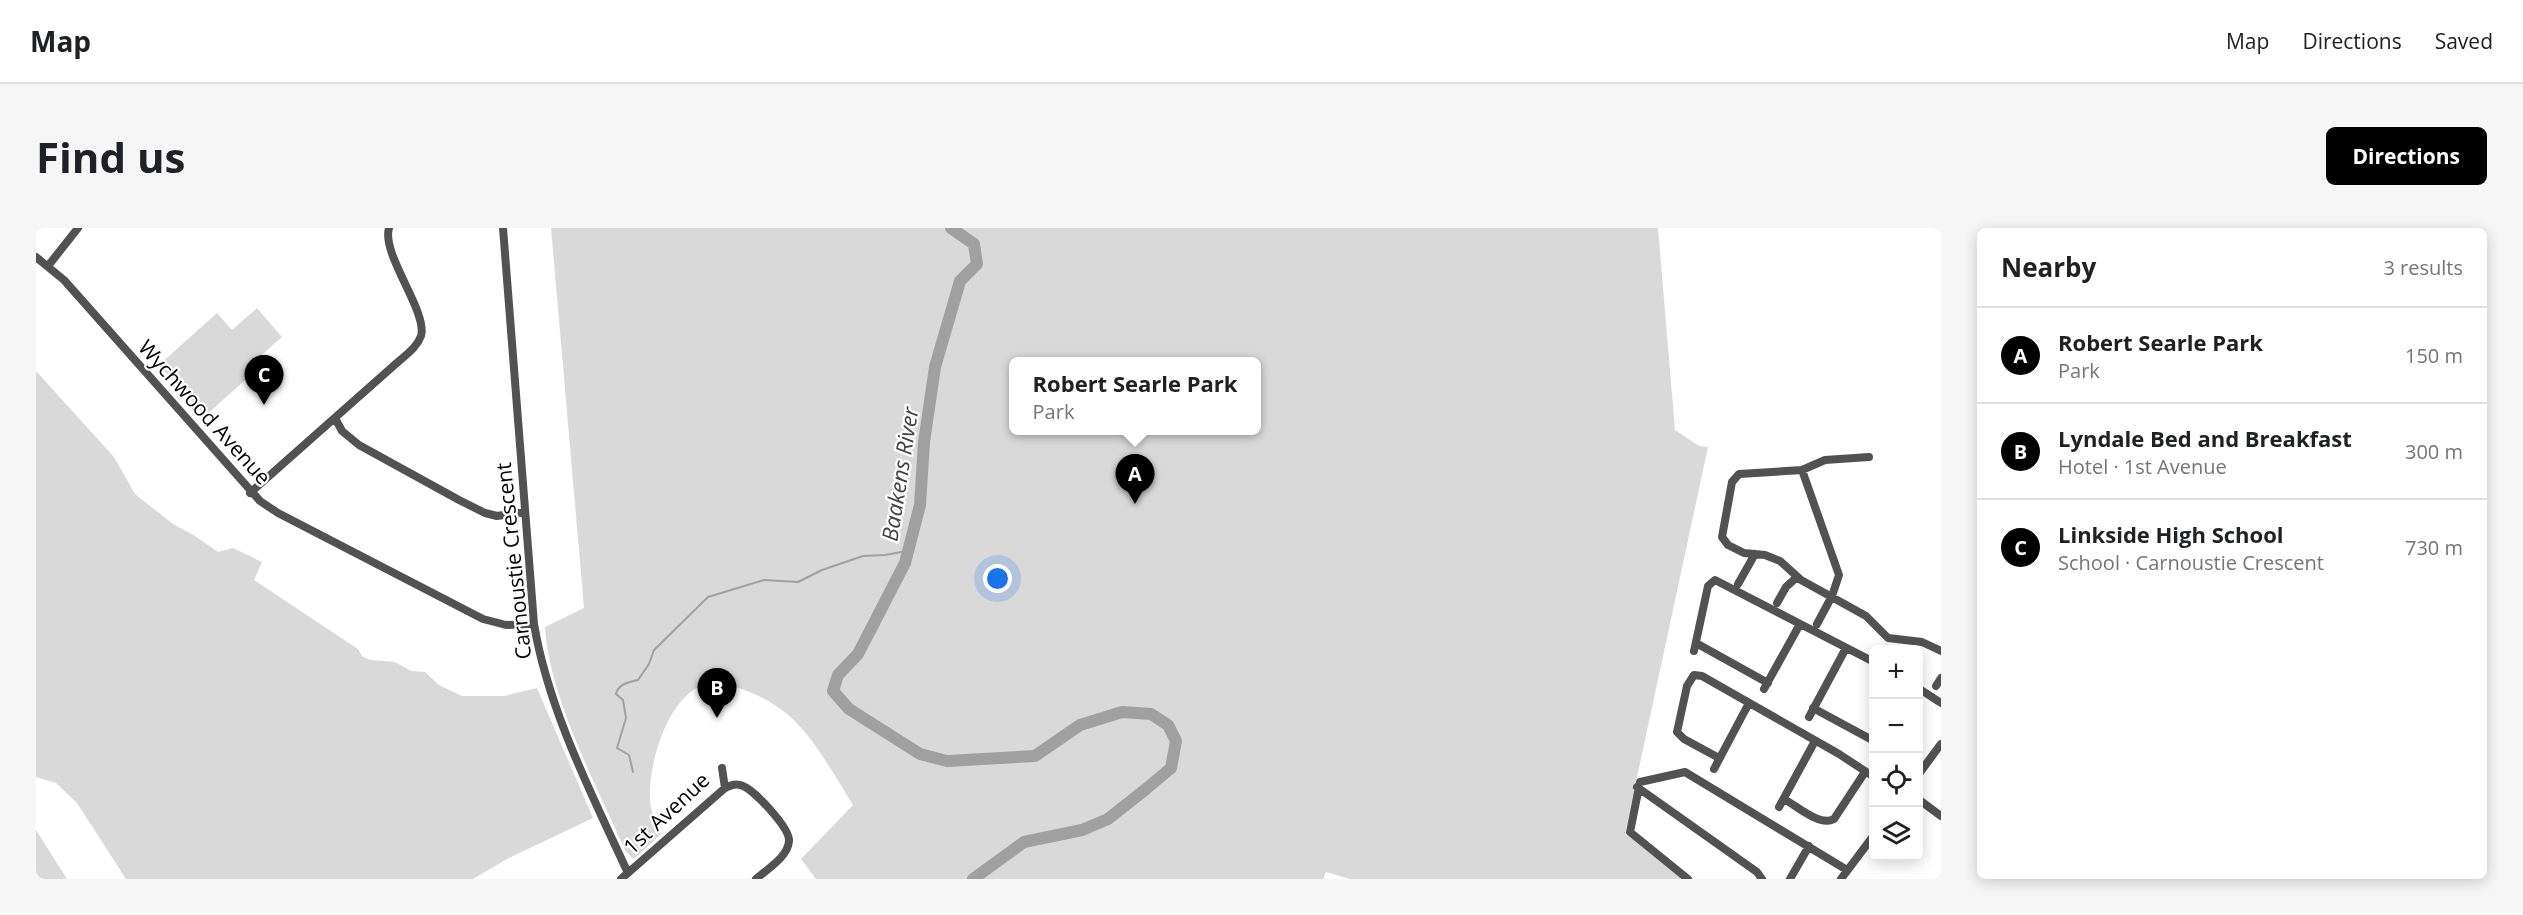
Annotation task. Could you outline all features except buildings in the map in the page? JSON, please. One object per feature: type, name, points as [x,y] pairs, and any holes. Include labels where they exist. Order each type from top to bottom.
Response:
[{"type":"street","points":[[48,266],[78,228]]},
{"type":"street","points":[[250,493],[410,351],[421,336],[421,324],[389,244],[389,228]]},
{"type":"street","name":"Carnoustie Crescent","points":[[503,228],[534,624],[539,657],[549,693],[624,876]]},
{"type":"street","name":"Wychwood Avenue","points":[[36,256],[76,294],[250,493],[278,513],[483,619],[506,625],[534,624]]},
{"type":"street","points":[[335,418],[342,431],[359,445],[468,504],[497,516],[525,512]]},
{"type":"street","points":[[1869,457],[1826,460],[1802,470],[1741,474],[1735,477],[1722,537],[1728,545],[1744,553],[1776,559],[1797,577],[1866,616],[1888,638],[1922,642],[1941,651]]},
{"type":"street","points":[[1802,470],[1839,575],[1832,596],[1817,624]]},
{"type":"street","points":[[1738,584],[1755,554]]},
{"type":"street","points":[[1778,603],[1786,587],[1797,577]]},
{"type":"street","points":[[1800,624],[1766,686],[1695,647],[1708,586],[1715,580],[1869,660]]},
{"type":"street","points":[[1809,717],[1846,648]]},
{"type":"street","points":[[1719,758],[1684,739],[1677,732],[1688,682],[1694,675],[1699,675],[1749,703],[1869,774]]},
{"type":"street","points":[[1923,695],[1941,703]]},
{"type":"street","points":[[1714,769],[1749,703]]},
{"type":"street","points":[[1813,708],[1869,738]]},
{"type":"street","points":[[1779,807],[1815,741]]},
{"type":"street","points":[[1923,768],[1941,744]]},
{"type":"street","name":"1st Avenue","points":[[624,876],[725,788],[722,768]]},
{"type":"street","points":[[1784,799],[1821,820],[1829,822],[1834,819],[1865,771]]},
{"type":"street","points":[[1688,879],[1630,832],[1637,787],[1643,781],[1685,772],[1847,870]]},
{"type":"street","points":[[725,788],[737,784],[748,788],[788,832],[789,840],[784,853],[756,879]]},
{"type":"street","points":[[1637,787],[1757,872],[1762,879]]},
{"type":"street","points":[[1923,803],[1941,816]]},
{"type":"street","points":[[1841,879],[1869,842]]},
{"type":"street","points":[[1790,879],[1809,846]]},
{"type":"shaded area","points":[[551,228],[1658,228],[1675,430],[1699,446],[1708,447],[1625,833],[1683,879],[1350,879],[1326,872],[1323,879],[816,879],[801,859],[853,805],[812,741],[793,719],[776,705],[759,696],[740,688],[714,683],[698,687],[684,698],[672,713],[663,732],[656,753],[650,792],[651,808],[661,834],[634,859],[626,852],[576,741],[555,683],[545,627],[584,608]]},
{"type":"shaded area","points":[[257,308],[282,337],[257,359],[262,365],[205,416],[159,365],[217,313],[232,330]]},
{"type":"shaded area","points":[[36,371],[114,457],[135,494],[173,524],[218,552],[233,548],[262,562],[254,580],[358,649],[362,656],[370,660],[395,662],[411,671],[425,672],[439,685],[462,696],[504,696],[537,688],[593,818],[507,859],[473,879],[126,879],[77,803],[56,783],[36,777]]},
{"type":"shaded area","points":[[36,830],[67,879],[36,879]]},
{"type":"waterway","name":"Baakens River","points":[[951,228],[974,244],[977,264],[960,281],[935,367],[924,442],[920,505],[905,563],[858,654],[838,675],[833,691],[849,709],[920,754],[947,761],[1035,756],[1080,725],[1122,712],[1151,714],[1168,725],[1176,741],[1171,768],[1108,819],[1082,830],[1024,842],[973,879]]},
{"type":"waterway","points":[[633,772],[629,755],[617,748],[626,718],[623,700],[616,694],[617,691],[624,684],[638,680],[649,664],[654,650],[708,597],[764,580],[798,582],[822,570],[863,556],[907,551]]},
{"type":"place","name":"Linkside High School","points":[[264,405]]},
{"type":"place","name":"Robert Searle Park","points":[[1135,504]]},
{"type":"place","name":"Lyndale Bed and Breakfast","points":[[717,718]]}]
